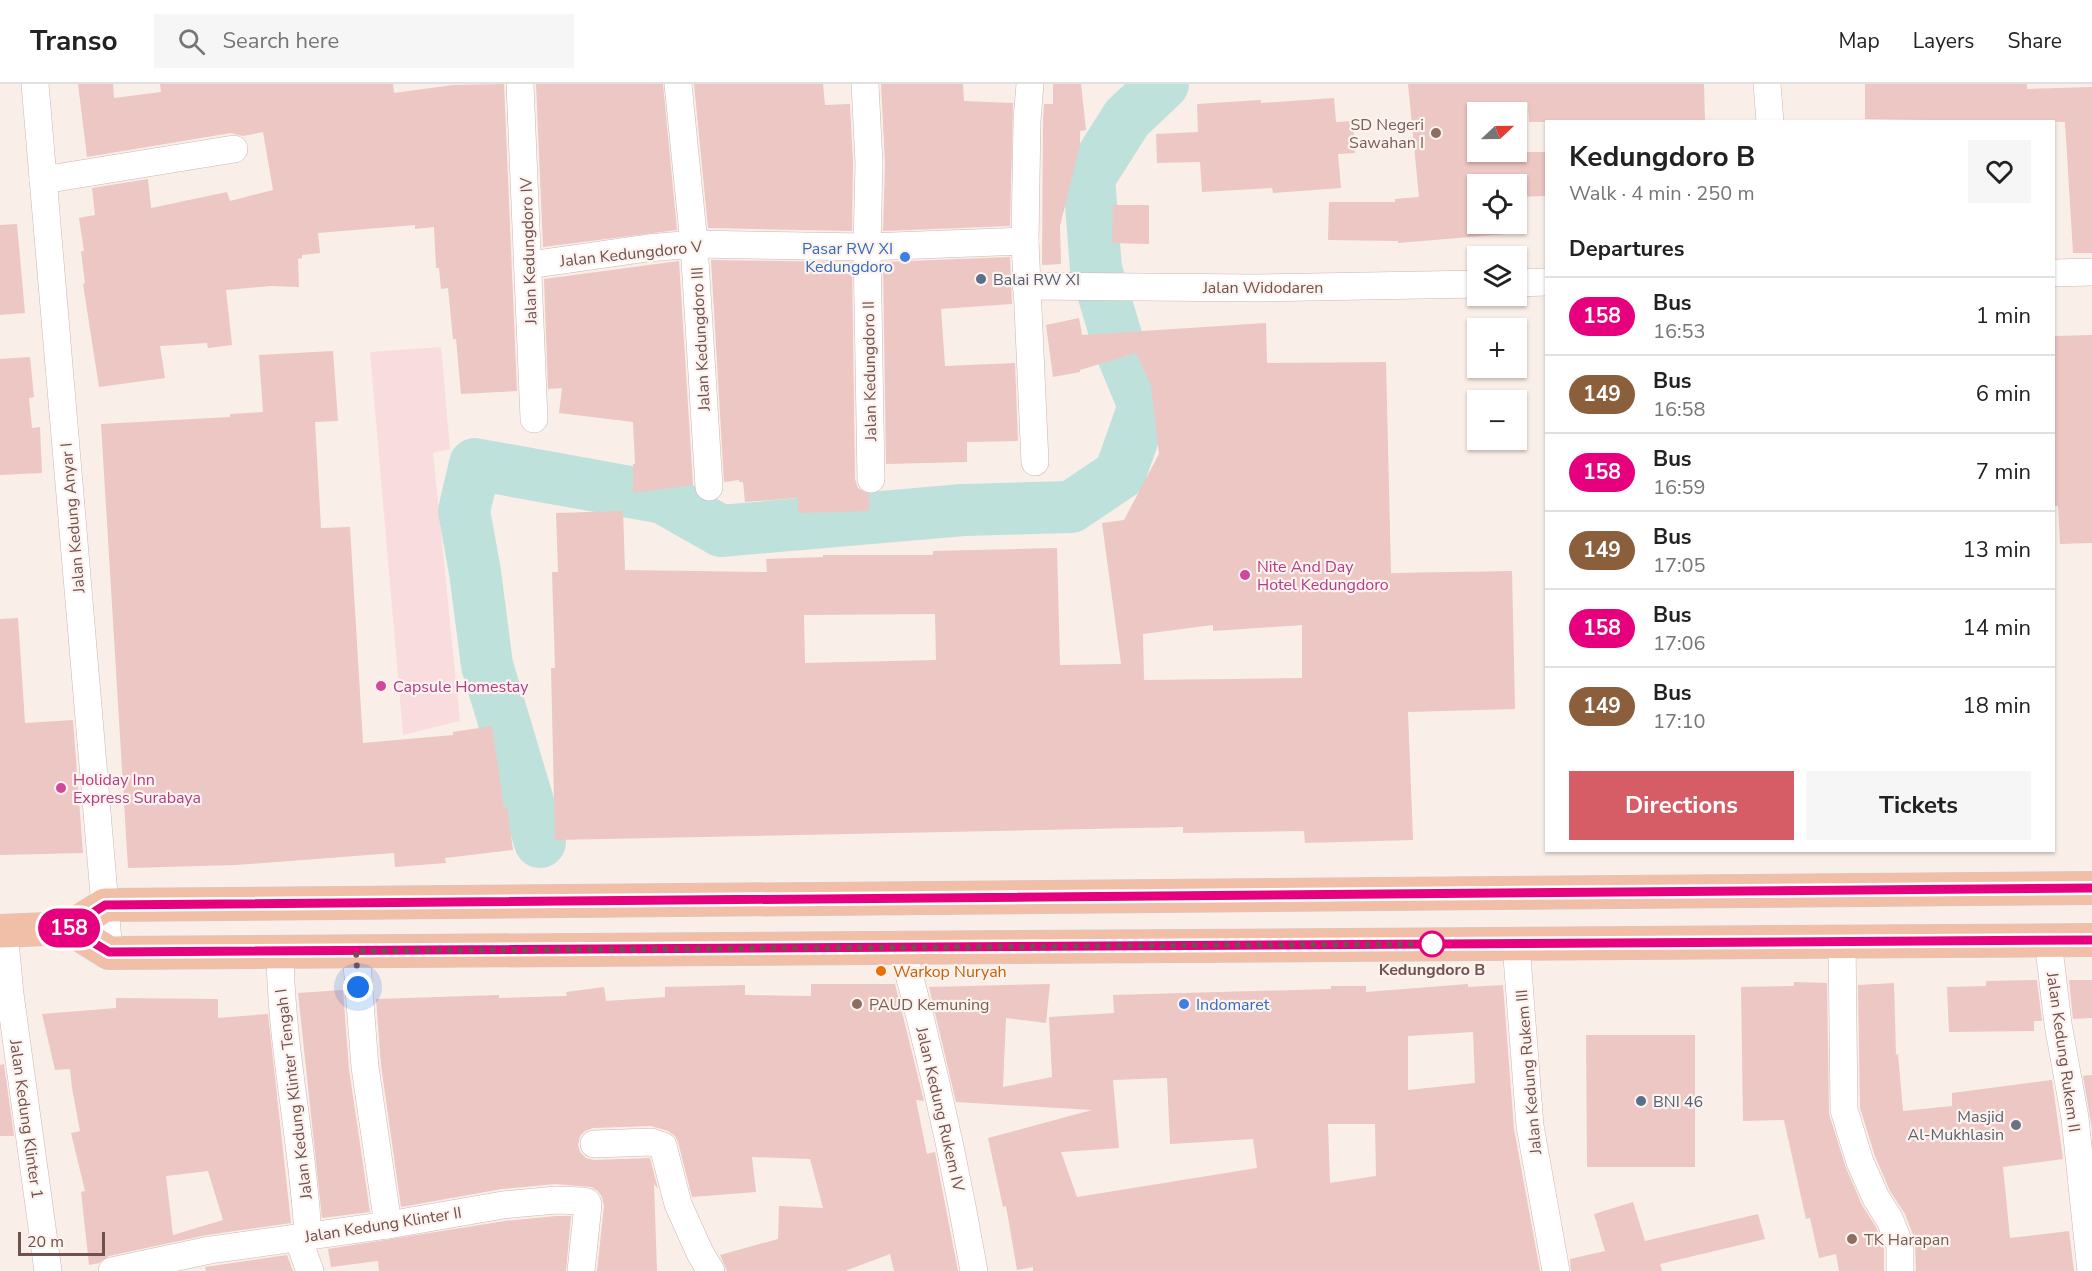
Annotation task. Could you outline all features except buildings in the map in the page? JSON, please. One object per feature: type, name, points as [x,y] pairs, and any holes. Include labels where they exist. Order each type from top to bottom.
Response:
[{"type":"main road","points":[[2,931],[69,928],[105,905],[2092,888]]},
{"type":"main road","points":[[1447,894],[1449,944]]},
{"type":"main road","points":[[69,928],[109,952],[2092,940]]},
{"type":"street","name":"Jalan Kedung Anyar I","points":[[35,84],[109,952]]},
{"type":"street","name":"Jalan Kedungdoro IV","points":[[520,84],[534,419]]},
{"type":"street","name":"Jalan Kedungdoro III","points":[[678,84],[694,244],[708,487]]},
{"type":"street","name":"Jalan Kedungdoro II","points":[[865,84],[869,163],[867,246],[871,479]]},
{"type":"street","points":[[1030,84],[1027,120],[1025,242],[1038,286],[1035,462]]},
{"type":"street","points":[[1767,84],[1770,120]]},
{"type":"street","points":[[43,180],[234,149]]},
{"type":"street","name":"Jalan Kedungdoro V","points":[[529,265],[648,248],[694,244],[867,246],[1025,242]]},
{"type":"street","points":[[2055,273],[2092,272]]},
{"type":"street","points":[[1527,283],[1545,282]]},
{"type":"street","name":"Jalan Widodaren","points":[[1038,286],[1256,288],[1467,284]]},
{"type":"street","name":"Jalan Kedung Klinter 1","points":[[2,931],[48,1271]]},
{"type":"street","name":"Jalan Kedung Rukem II","points":[[2048,940],[2058,1024],[2075,1118],[2091,1271]]},
{"type":"street","points":[[1842,941],[1844,1110],[1860,1162],[1897,1237],[1900,1246],[1900,1271]]},
{"type":"street","name":"Jalan Kedung Rukem III","points":[[1516,944],[1530,1126],[1556,1271]]},
{"type":"street","name":"Jalan Kedung Rukem IV","points":[[902,948],[926,1039],[959,1186],[974,1271]]},
{"type":"street","points":[[356,951],[365,1067],[388,1225]]},
{"type":"street","name":"Jalan Kedung Klinter Tengah I","points":[[280,952],[283,1021],[305,1191],[303,1237],[310,1271]]},
{"type":"street","points":[[594,1144],[651,1142],[663,1146],[678,1204],[700,1253],[711,1271]]},
{"type":"street","name":"Jalan Kedung Klinter II","points":[[112,1271],[165,1265],[210,1250],[388,1225],[503,1205],[556,1200],[587,1202],[582,1271]]},
{"type":"shaded area","points":[[441,347],[450,449],[433,453],[460,721],[403,735],[370,352]]},
{"type":"waterway","points":[[540,842],[487,665],[475,572],[464,511],[475,464],[663,498],[721,531],[963,510],[1071,507],[1120,474],[1144,406],[1119,346],[1096,269],[1089,178],[1127,118],[1163,84]]},
{"type":"bus line","name":"158","points":[[2092,888],[105,905],[69,928],[109,952],[2092,940]]},
{"type":"place","name":"SD Negeri Sawahan I","points":[[1436,133]]},
{"type":"place","name":"Pasar RW XI Kedungdoro","points":[[905,257]]},
{"type":"place","name":"Balai RW XI","points":[[981,279]]},
{"type":"place","name":"Nite And Day Hotel Kedungdoro","points":[[1245,575]]},
{"type":"place","name":"Capsule Homestay","points":[[381,686]]},
{"type":"place","name":"Holiday Inn Express Surabaya","points":[[61,788]]},
{"type":"place","name":"Kedungdoro B","points":[[1432,944]]},
{"type":"place","name":"Warkop Nuryah","points":[[881,971]]},
{"type":"place","name":"PAUD Kemuning","points":[[857,1004]]},
{"type":"place","name":"Indomaret","points":[[1184,1004]]},
{"type":"place","name":"BNI 46","points":[[1641,1101]]},
{"type":"place","name":"Masjid Al-Mukhlasin","points":[[2016,1125]]},
{"type":"place","name":"TK Harapan","points":[[1852,1239]]},
{"type":"route","points":[[358,987],[356,951],[1432,944]]}]
